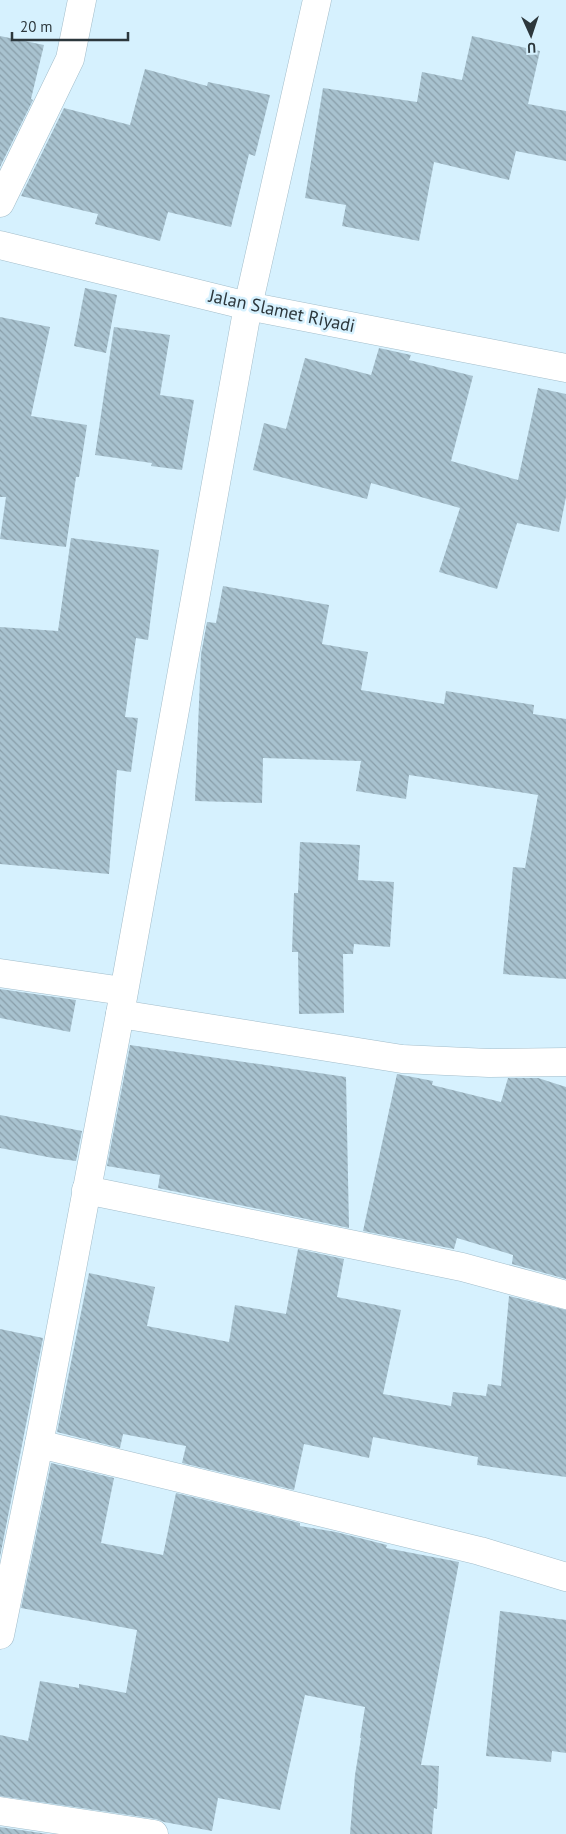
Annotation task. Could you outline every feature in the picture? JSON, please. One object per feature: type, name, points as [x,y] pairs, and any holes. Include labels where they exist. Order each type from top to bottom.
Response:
[{"type":"street","points":[[0,203],[70,58],[82,0]]},
{"type":"street","points":[[0,1635],[39,1444],[248,306],[317,0]]},
{"type":"street","name":"Jalan Slamet Riyadi","points":[[0,245],[248,306],[566,368]]},
{"type":"street","points":[[0,973],[121,1003],[402,1059],[489,1063],[566,1062]]},
{"type":"street","points":[[86,1190],[462,1267],[566,1295]]},
{"type":"street","points":[[39,1444],[480,1550],[566,1577]]},
{"type":"street","points":[[0,1811],[154,1834]]},
{"type":"building","points":[[0,36],[44,45],[31,99],[33,100],[0,167]]},
{"type":"building","points":[[472,36],[540,51],[528,104],[566,111],[566,161],[516,151],[509,180],[434,162],[419,241],[342,226],[346,205],[305,198],[323,88],[417,102],[422,72],[462,80]]},
{"type":"building","points":[[145,69],[207,86],[208,82],[270,95],[255,156],[249,154],[231,227],[168,212],[160,241],[95,224],[98,214],[21,196],[64,108],[130,125]]},
{"type":"building","points":[[85,288],[117,295],[106,353],[74,346]]},
{"type":"building","points":[[0,317],[50,327],[31,416],[87,425],[79,477],[76,477],[66,547],[0,539],[6,497],[0,497]]},
{"type":"building","points":[[114,327],[170,335],[160,395],[194,400],[182,470],[151,466],[152,463],[95,455]]},
{"type":"building","points":[[379,348],[411,355],[409,360],[473,376],[451,461],[518,480],[538,388],[566,394],[566,497],[559,532],[517,523],[497,589],[439,572],[460,508],[371,483],[367,499],[253,470],[264,423],[286,429],[305,358],[371,375]]},
{"type":"building","points":[[71,538],[159,550],[148,640],[136,638],[125,717],[138,718],[131,772],[117,770],[109,874],[0,864],[0,627],[58,631]]},
{"type":"building","points":[[223,586],[329,605],[322,644],[368,652],[361,690],[444,704],[446,691],[534,705],[533,714],[566,719],[566,979],[503,974],[513,867],[525,868],[538,795],[409,775],[406,799],[356,791],[361,761],[263,758],[262,803],[195,801],[201,654],[207,622],[216,623]]},
{"type":"building","points":[[300,842],[360,845],[358,880],[394,882],[390,947],[354,944],[353,954],[343,954],[344,1013],[299,1014],[298,952],[292,952],[294,893],[298,893]]},
{"type":"building","points":[[0,989],[76,1000],[70,1032],[0,1018]]},
{"type":"building","points":[[130,1045],[346,1077],[349,1228],[158,1188],[160,1175],[107,1166]]},
{"type":"building","points":[[397,1074],[433,1081],[432,1085],[501,1102],[508,1078],[538,1078],[566,1087],[566,1279],[512,1264],[513,1255],[457,1238],[454,1249],[363,1231]]},
{"type":"building","points":[[0,1115],[82,1131],[76,1161],[0,1148]]},
{"type":"building","points":[[298,1249],[344,1259],[337,1297],[401,1310],[383,1394],[451,1406],[453,1392],[486,1396],[488,1384],[501,1386],[509,1296],[566,1310],[566,1477],[477,1465],[478,1457],[373,1437],[369,1458],[304,1444],[294,1490],[182,1463],[186,1446],[123,1434],[120,1448],[57,1432],[89,1273],[155,1287],[147,1326],[229,1342],[235,1305],[286,1314]]},
{"type":"building","points":[[0,1329],[43,1338],[0,1557]]},
{"type":"building","points":[[51,1463],[114,1478],[101,1543],[163,1555],[176,1493],[300,1523],[300,1526],[336,1532],[387,1545],[386,1548],[459,1562],[421,1765],[439,1766],[437,1809],[434,1808],[432,1834],[350,1834],[355,1775],[365,1707],[305,1695],[280,1810],[218,1798],[212,1831],[156,1819],[0,1796],[0,1735],[28,1741],[40,1681],[79,1688],[79,1684],[126,1693],[137,1630],[21,1608]]},
{"type":"building","points":[[500,1611],[566,1620],[566,1753],[552,1751],[551,1762],[486,1756]]},
{"type":"building","points":[[0,1827],[48,1834],[0,1834]]}]
